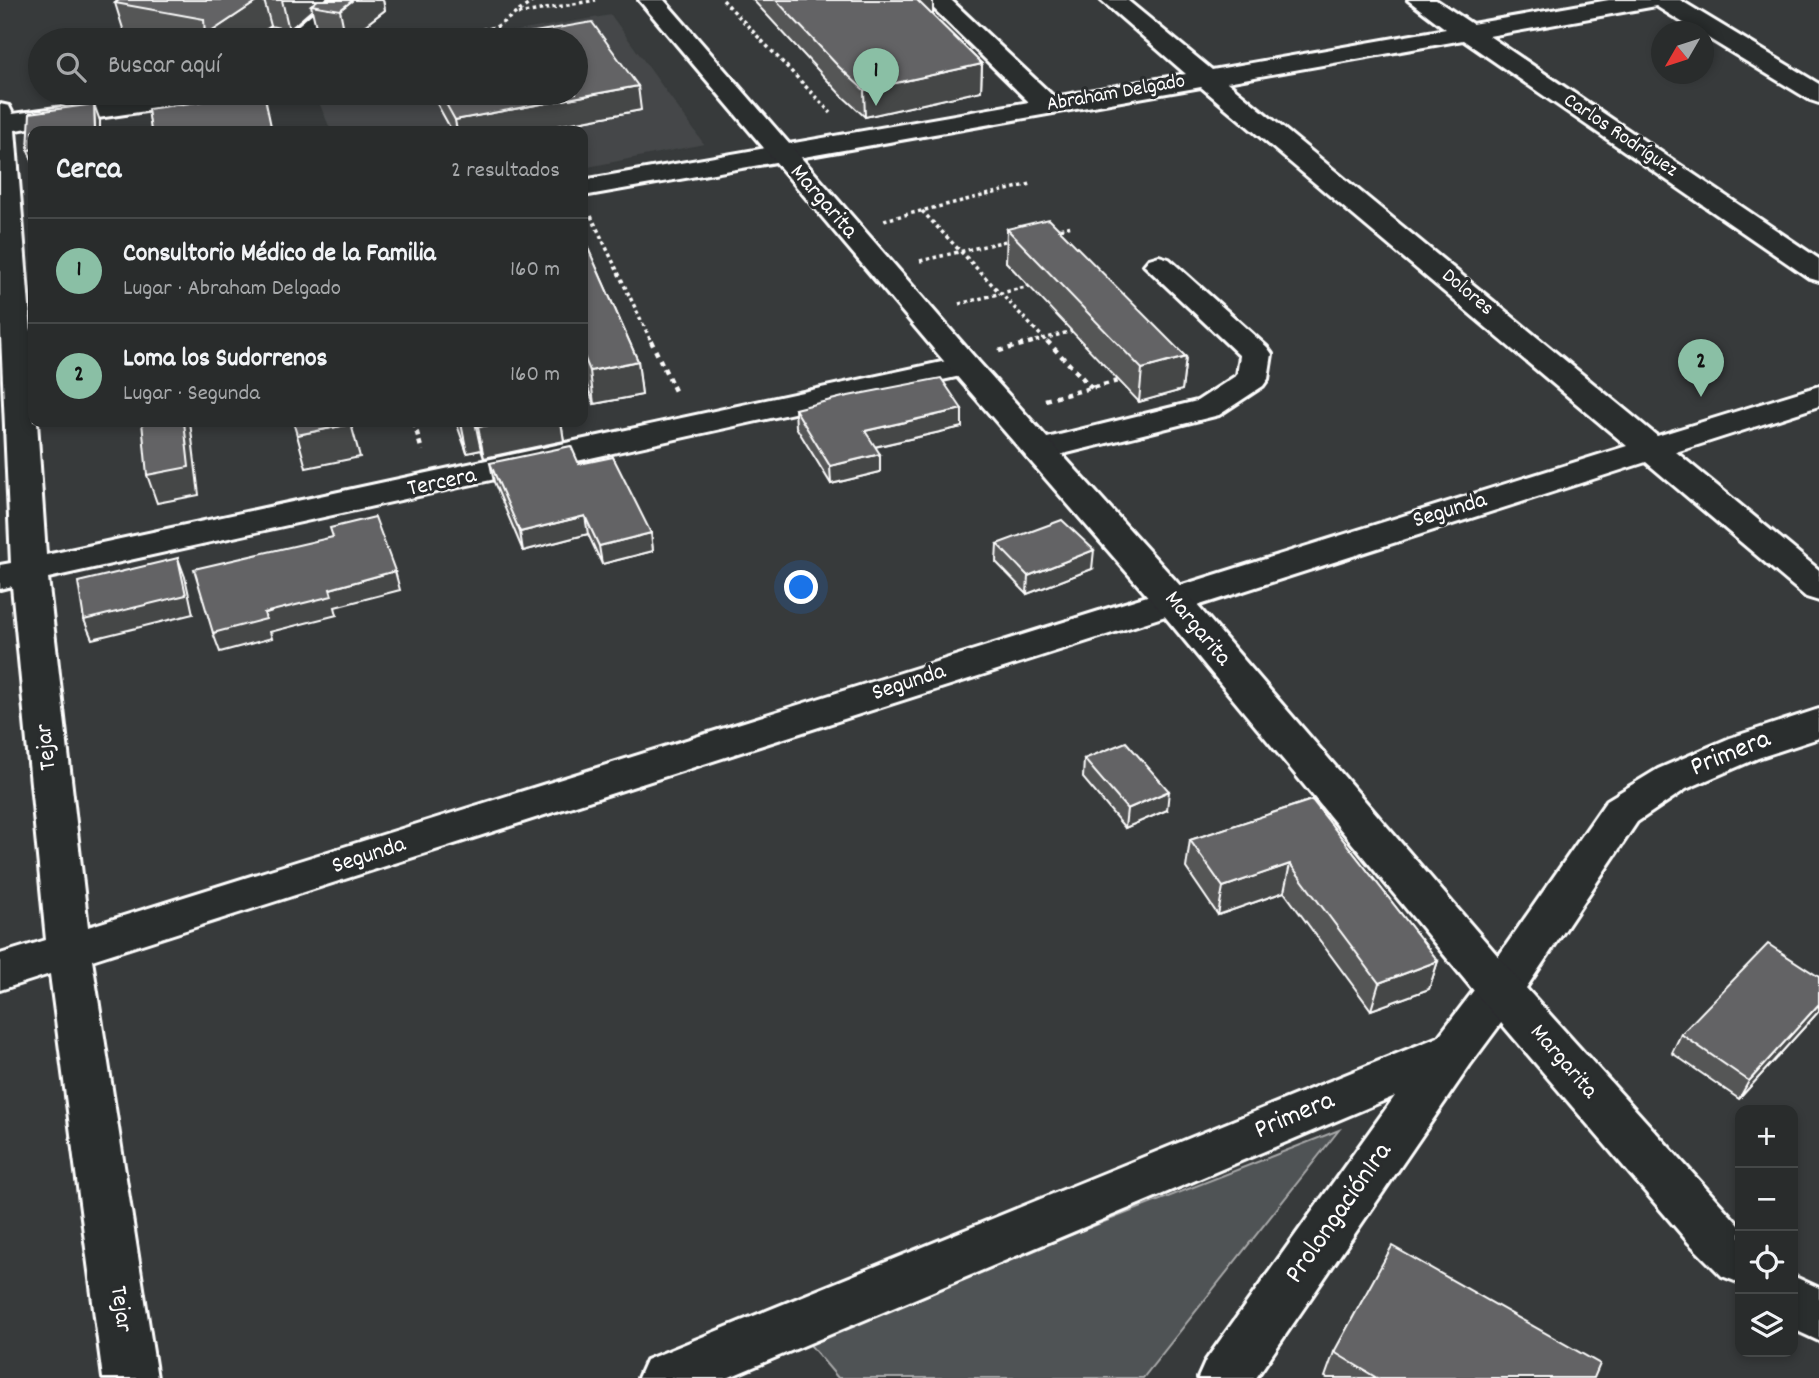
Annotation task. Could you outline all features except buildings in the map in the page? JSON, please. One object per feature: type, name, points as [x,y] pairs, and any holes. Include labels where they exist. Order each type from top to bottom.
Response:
[{"type":"street","points":[[308,28],[343,0]]},
{"type":"street","name":"Margarita","points":[[650,0],[963,364],[1171,599],[1500,990],[1707,1227],[1735,1255]]},
{"type":"street","points":[[937,0],[1048,106]]},
{"type":"street","name":"Dolores","points":[[1113,0],[1819,589]]},
{"type":"street","name":"Carlos Rodríguez","points":[[1420,0],[1819,272]]},
{"type":"street","name":"Abraham Delgado","points":[[588,199],[781,153],[855,139],[1650,0]]},
{"type":"street","points":[[1663,0],[1819,95]]},
{"type":"street","points":[[0,124],[132,105]]},
{"type":"street","name":"Tejar","points":[[0,112],[16,290],[15,574],[130,1378]]},
{"type":"street","points":[[1039,450],[1208,408],[1252,379],[1256,354],[1159,265]]},
{"type":"street","name":"Tercera","points":[[15,574],[692,427],[963,364]]},
{"type":"street","name":"Segunda","points":[[0,972],[69,953],[1171,599],[1819,396]]},
{"type":"street","name":"Primera","points":[[664,1378],[1454,1051],[1500,990],[1622,811],[1672,779],[1744,748],[1819,723]]},
{"type":"street","name":"Prolongación1ra","points":[[1226,1378],[1454,1051]]},
{"type":"street","points":[[1798,1303],[1819,1317]]},
{"type":"path","points":[[490,28],[496,27],[535,0]]},
{"type":"path","points":[[513,15],[596,0]]},
{"type":"path","points":[[723,0],[855,139]]},
{"type":"path","points":[[846,229],[1031,184]]},
{"type":"path","points":[[588,203],[692,427]]},
{"type":"path","points":[[922,211],[1091,388]]},
{"type":"path","points":[[1048,231],[1073,226]]},
{"type":"path","points":[[882,270],[1011,240]]},
{"type":"path","points":[[920,314],[1029,286]]},
{"type":"path","points":[[963,364],[1072,331]]},
{"type":"path","points":[[1004,411],[1118,381]]},
{"type":"shaded area","points":[[611,15],[704,144],[588,167],[588,126],[329,126],[320,105],[588,105],[588,28],[535,28]]},
{"type":"shaded area","points":[[1339,1130],[1143,1378],[838,1378],[805,1339]]},
{"type":"place","name":"Consultorio Médico de la Familia","points":[[876,106]]},
{"type":"place","name":"Loma los Sudorrenos","points":[[1701,397]]}]
